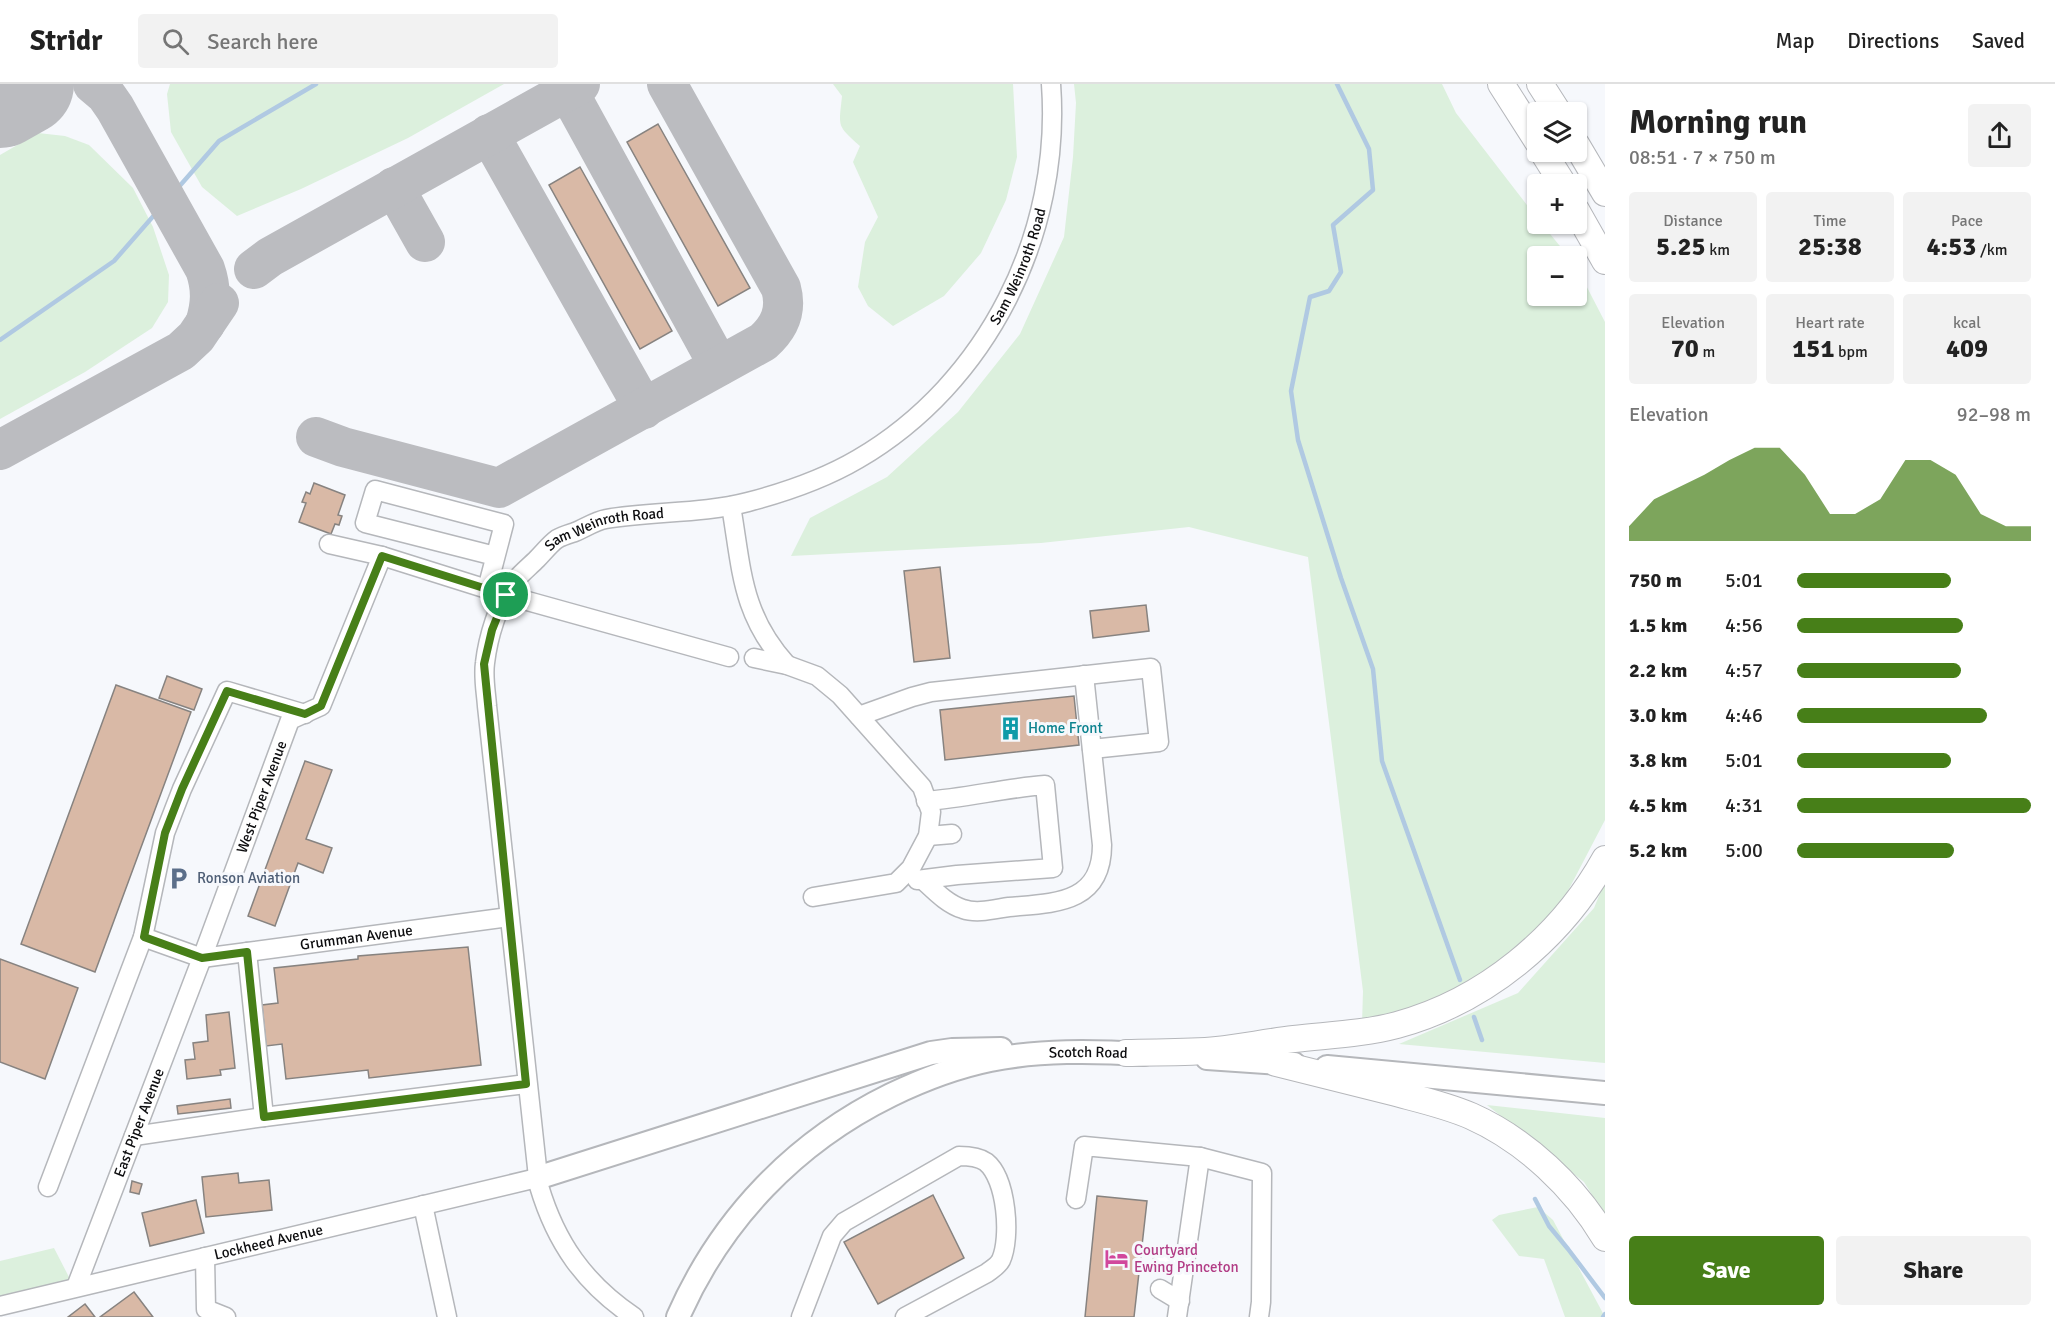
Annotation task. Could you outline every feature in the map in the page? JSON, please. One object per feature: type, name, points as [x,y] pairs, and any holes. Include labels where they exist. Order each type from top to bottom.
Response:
[{"type":"highway","points":[[1501,84],[1527,125]]},
{"type":"highway","points":[[1540,84],[1552,102]]},
{"type":"highway","points":[[1587,162],[1605,193]]},
{"type":"highway","points":[[1587,229],[1605,261]]},
{"type":"highway","points":[[1126,1053],[1215,1050],[1360,1033],[1419,1018],[1473,993],[1517,963],[1541,943],[1572,909],[1605,859]]},
{"type":"highway","points":[[1276,1063],[1428,1101],[1484,1122],[1514,1141],[1555,1175],[1589,1214],[1605,1238]]},
{"type":"main road","points":[[537,1178],[931,1053],[974,1049],[1053,1052]]},
{"type":"main road","name":"Scotch Road","points":[[678,1317],[705,1263],[749,1202],[802,1150],[838,1125],[907,1088],[953,1070],[989,1060],[1053,1052],[1126,1053],[1276,1063],[1605,1093]]},
{"type":"street","name":"Sam Weinroth Road","points":[[634,1317],[606,1297],[574,1261],[559,1238],[547,1212],[537,1178],[484,664],[492,630],[506,595],[518,578],[557,540],[603,519],[731,506],[784,492],[858,459],[892,436],[948,387],[974,355],[992,327],[1013,290],[1026,258],[1048,176],[1051,84]]},
{"type":"street","points":[[356,550],[375,490],[504,524],[487,589]]},
{"type":"street","points":[[731,506],[746,596],[762,634],[787,665]]},
{"type":"street","points":[[365,523],[495,556]]},
{"type":"street","points":[[329,544],[382,556],[506,595],[729,657]]},
{"type":"street","name":"West Piper Avenue","points":[[202,958],[290,720],[321,706],[382,556]]},
{"type":"street","points":[[754,658],[787,665],[817,676],[840,695],[922,787],[931,812],[928,836],[911,868],[896,883]]},
{"type":"street","points":[[859,716],[931,692],[1151,668],[1159,742],[1092,749]]},
{"type":"street","points":[[923,880],[944,900],[966,910],[1068,899],[1085,890],[1095,878],[1102,853],[1084,675]]},
{"type":"street","points":[[48,1186],[144,937],[165,833],[182,789],[227,691],[305,714]]},
{"type":"street","points":[[813,897],[896,883],[1053,868],[1045,785],[1014,787],[926,801]]},
{"type":"street","points":[[928,836],[952,834]]},
{"type":"street","name":"Grumman Avenue","points":[[202,958],[509,917]]},
{"type":"street","points":[[144,937],[202,958]]},
{"type":"street","points":[[247,952],[264,1117]]},
{"type":"street","name":"East Piper Avenue","points":[[76,1287],[202,958]]},
{"type":"street","points":[[134,1136],[526,1084]]},
{"type":"street","points":[[1076,1199],[1084,1146],[1200,1157],[1262,1173],[1259,1317]]},
{"type":"street","points":[[801,1317],[832,1236],[844,1222],[959,1156],[972,1156],[987,1162],[997,1177],[1005,1208],[1006,1245],[1000,1263],[987,1273],[905,1317]]},
{"type":"street","points":[[1179,1309],[1200,1157]]},
{"type":"street","name":"Lockheed Avenue","points":[[0,1306],[537,1178]]},
{"type":"street","points":[[423,1205],[447,1317]]},
{"type":"street","points":[[1162,1263],[1186,1256]]},
{"type":"street","points":[[205,1257],[201,1313],[226,1317]]},
{"type":"street","points":[[1160,1289],[1179,1309]]},
{"type":"green space","points":[[170,84],[504,84],[408,138],[301,189],[237,216],[202,187],[171,132],[167,94]]},
{"type":"green space","points":[[833,84],[1013,84],[1017,157],[1006,200],[981,253],[944,296],[893,326],[868,306],[858,287],[865,242],[878,217],[853,162],[860,146],[841,125],[842,96]]},
{"type":"green space","points":[[1074,84],[1442,84],[1456,113],[1527,205],[1527,234],[1550,234],[1560,246],[1527,246],[1527,306],[1587,306],[1587,287],[1605,322],[1605,820],[1558,910],[1466,989],[1362,1024],[1363,991],[1308,557],[1189,527],[1041,543],[791,556],[810,518],[887,477],[958,412],[1020,334],[1064,237],[1073,157],[1076,103]]},
{"type":"green space","points":[[38,133],[65,136],[89,145],[133,188],[153,227],[169,275],[168,302],[152,328],[85,372],[0,419],[0,155]]},
{"type":"green space","points":[[1605,881],[1605,1063],[1399,1044],[1518,993],[1594,908]]},
{"type":"green space","points":[[1487,1105],[1605,1118],[1605,1216],[1584,1182]]},
{"type":"green space","points":[[1538,1207],[1553,1220],[1605,1317],[1565,1317],[1544,1259],[1519,1256],[1492,1220],[1499,1215]]},
{"type":"green space","points":[[54,1248],[71,1281],[0,1306],[0,1261]]},
{"type":"building","points":[[658,124],[750,288],[718,306],[627,142]]},
{"type":"building","points":[[580,167],[672,331],[640,349],[549,185]]},
{"type":"building","points":[[314,483],[345,495],[338,515],[342,516],[339,525],[335,524],[331,534],[299,522],[306,503],[302,502],[306,492],[310,494]]},
{"type":"building","points":[[940,567],[950,658],[914,662],[904,571]]},
{"type":"building","points":[[1146,605],[1149,631],[1093,638],[1090,611]]},
{"type":"building","points":[[167,676],[202,689],[194,710],[159,698]]},
{"type":"building","points":[[116,685],[191,712],[95,972],[21,944]]},
{"type":"building","name":"Home Front","points":[[1074,696],[1079,745],[945,760],[940,710]]},
{"type":"building","points":[[305,761],[332,770],[306,839],[332,848],[323,873],[298,863],[275,926],[248,916]]},
{"type":"building","points":[[468,947],[481,1065],[369,1078],[368,1070],[286,1079],[282,1044],[266,1046],[262,1005],[278,1003],[274,968],[358,959],[358,956]]},
{"type":"building","points":[[0,959],[78,988],[45,1079],[0,1062]]},
{"type":"building","points":[[229,1012],[235,1068],[220,1070],[221,1075],[187,1079],[185,1060],[195,1059],[193,1043],[208,1041],[206,1015]]},
{"type":"building","points":[[230,1099],[231,1108],[178,1114],[177,1106]]},
{"type":"building","points":[[238,1173],[239,1183],[269,1180],[272,1210],[206,1217],[202,1177]]},
{"type":"building","points":[[132,1181],[142,1184],[139,1194],[130,1192]]},
{"type":"building","points":[[933,1195],[964,1258],[878,1304],[844,1242]]},
{"type":"building","name":"Courtyard Ewing Princeton","points":[[1097,1196],[1147,1201],[1134,1317],[1085,1317]]},
{"type":"building","points":[[196,1200],[204,1233],[150,1246],[142,1213]]},
{"type":"building","points":[[134,1292],[153,1317],[100,1317]]},
{"type":"building","points":[[85,1304],[95,1317],[68,1317]]},
{"type":"waterway","points":[[0,340],[114,261],[219,141],[316,84]]},
{"type":"waterway","points":[[1337,84],[1369,149],[1373,190],[1333,225],[1341,272],[1329,291],[1310,297],[1291,391],[1298,440],[1341,578],[1373,669],[1382,761],[1460,980]]},
{"type":"waterway","points":[[1474,1017],[1482,1040]]},
{"type":"waterway","points":[[1535,1199],[1549,1226],[1605,1298]]},
{"type":"taxiway","points":[[15,89],[23,84]]},
{"type":"taxiway","points":[[93,84],[106,95],[115,108],[205,269],[210,297],[205,324]]},
{"type":"taxiway","points":[[254,269],[270,257],[580,84]]},
{"type":"taxiway","points":[[316,437],[343,447],[499,488],[763,342],[769,336],[781,318],[783,304],[781,288],[667,84]]},
{"type":"taxiway","points":[[568,91],[719,366]]},
{"type":"taxiway","points":[[489,134],[644,409]]},
{"type":"taxiway","points":[[394,187],[425,242]]},
{"type":"taxiway","points":[[0,450],[181,351],[196,337],[219,303]]},
{"type":"runway","points":[[0,97],[23,84]]},
{"type":"place","name":"Home Front","points":[[1010,728]]},
{"type":"place","name":"Ronson Aviation","points":[[179,878]]},
{"type":"place","name":"Courtyard Ewing Princeton","points":[[1116,1259]]},
{"type":"route","points":[[382,556],[506,595],[492,630],[484,664],[526,1084],[264,1117],[247,952],[202,958],[144,937],[165,833],[182,789],[227,691],[305,714],[321,706],[382,556]]}]
